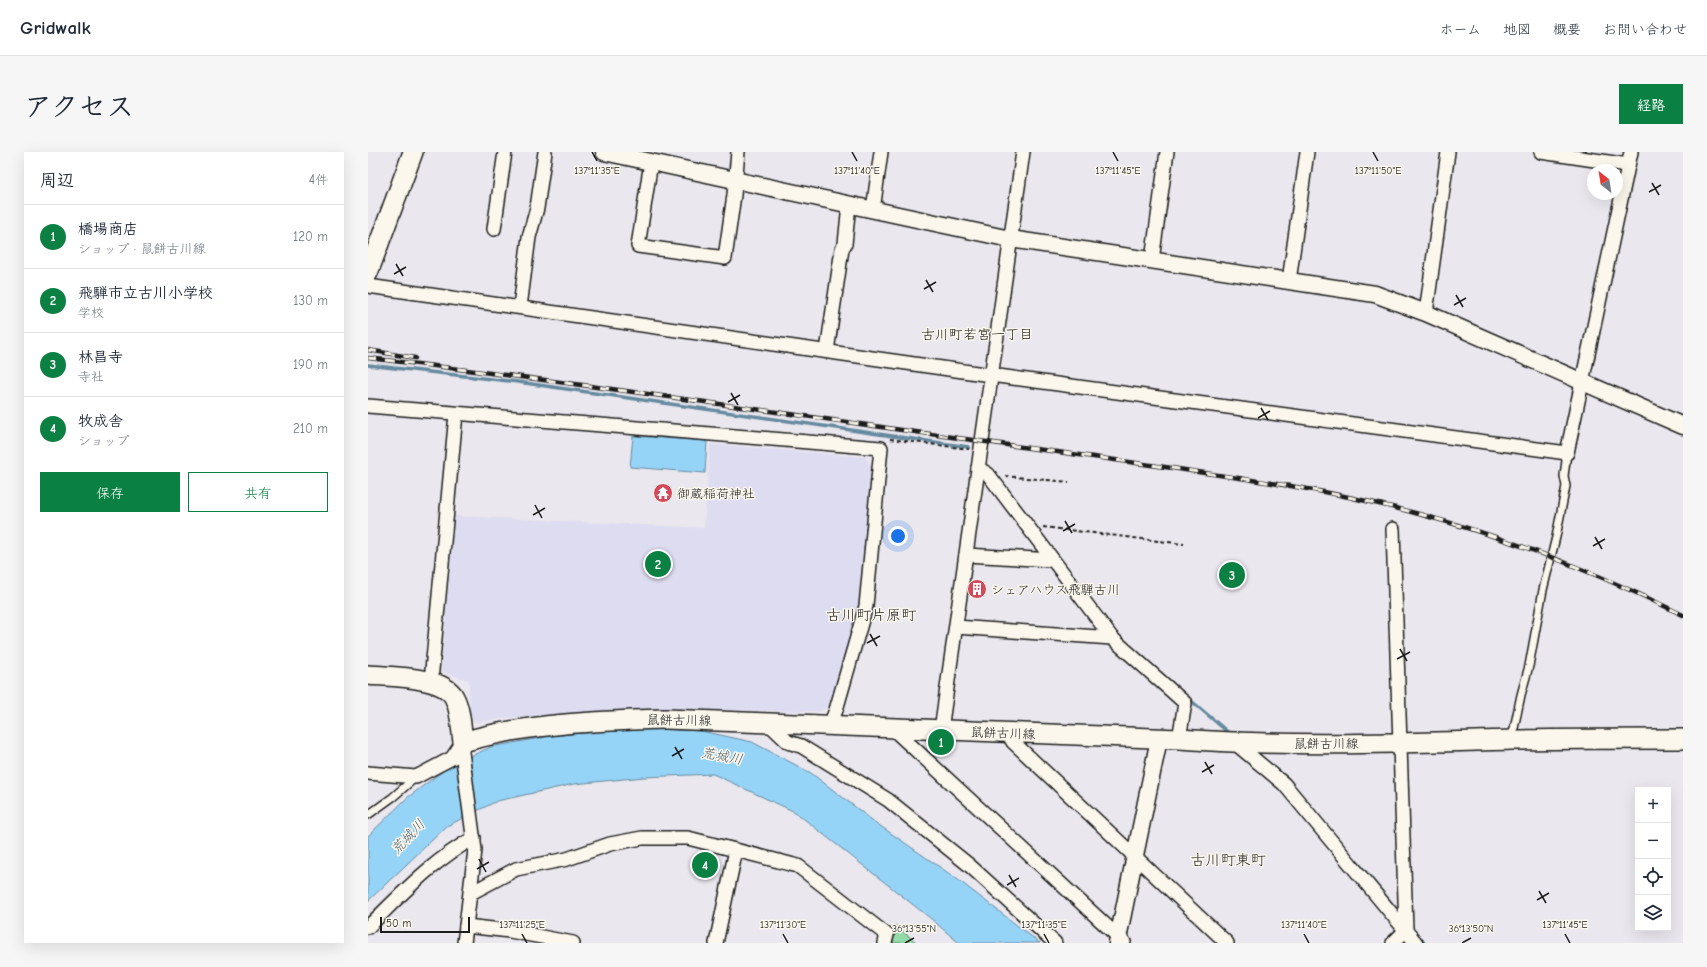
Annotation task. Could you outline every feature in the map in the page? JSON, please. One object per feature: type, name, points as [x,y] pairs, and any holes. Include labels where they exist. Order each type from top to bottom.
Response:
[{"type":"main road","points":[[368,273],[413,152]]},
{"type":"main road","points":[[368,675],[431,681],[449,690],[454,697],[457,706],[463,748]]},
{"type":"main road","name":"鼠餅古川線","points":[[463,748],[486,735],[595,721],[666,719],[1179,739],[1235,743],[1401,744],[1511,740],[1683,739]]},
{"type":"street","points":[[494,229],[505,152]]},
{"type":"street","points":[[520,307],[529,238],[537,208],[545,152]]},
{"type":"street","points":[[604,152],[1010,239],[1375,294],[1426,313],[1683,426]]},
{"type":"street","points":[[651,162],[638,246],[725,258],[734,195],[738,152]]},
{"type":"street","points":[[873,210],[881,152]]},
{"type":"street","points":[[941,730],[966,555],[983,471],[980,450],[1023,152]]},
{"type":"street","points":[[1152,260],[1167,152]]},
{"type":"street","points":[[1289,281],[1307,152]]},
{"type":"street","points":[[1426,313],[1448,152]]},
{"type":"street","points":[[1541,152],[1628,165]]},
{"type":"street","points":[[368,286],[991,375],[1567,453],[1631,152]]},
{"type":"street","points":[[827,351],[849,204]]},
{"type":"street","points":[[368,406],[881,448],[866,606],[830,726]]},
{"type":"street","points":[[431,681],[456,414]]},
{"type":"street","points":[[983,471],[1112,638],[1185,703],[1179,739]]},
{"type":"street","points":[[1393,529],[1406,930],[1393,943]]},
{"type":"street","points":[[966,555],[1052,560]]},
{"type":"street","points":[[956,627],[1112,638]]},
{"type":"street","points":[[769,724],[788,742],[801,746],[888,800],[969,865],[1055,943]]},
{"type":"street","points":[[893,729],[1120,941]]},
{"type":"street","points":[[1008,733],[1013,742],[1227,943]]},
{"type":"street","points":[[1120,941],[1159,739]]},
{"type":"street","points":[[1235,743],[1284,784],[1416,943]]},
{"type":"street","points":[[368,773],[416,777],[452,758],[463,748]]},
{"type":"street","points":[[463,748],[475,858],[464,943]]},
{"type":"street","points":[[368,927],[435,864],[473,834]]},
{"type":"street","points":[[471,893],[516,869],[567,858],[610,844],[642,838],[688,838],[798,866],[887,935],[885,943]]},
{"type":"street","points":[[716,943],[736,850]]},
{"type":"street","points":[[466,926],[510,931],[570,943]]},
{"type":"lane","points":[[1511,740],[1520,695],[1529,666],[1543,590],[1556,537],[1566,486],[1564,476],[1567,453]]},
{"type":"lane","points":[[368,815],[393,797],[416,777]]},
{"type":"path","points":[[881,448],[887,439],[980,450]]},
{"type":"path","points":[[983,471],[1069,482]]},
{"type":"path","points":[[1026,525],[1184,544]]},
{"type":"shaded area","points":[[710,444],[865,457],[873,468],[863,599],[832,705],[820,711],[640,710],[506,718],[477,722],[470,718],[469,680],[441,672],[454,516],[704,528]]},
{"type":"green space","points":[[895,925],[917,943],[892,943]]},
{"type":"water","points":[[633,436],[707,441],[705,473],[630,467]]},
{"type":"water","name":"荒城川","points":[[634,728],[702,731],[752,742],[811,773],[876,823],[957,879],[1040,943],[959,943],[930,918],[795,812],[713,774],[644,777],[574,784],[497,801],[447,826],[368,901],[368,836],[407,798],[451,765],[491,747],[551,736]]},
{"type":"waterway","points":[[368,365],[518,382],[969,447]]},
{"type":"waterway","points":[[1188,698],[1230,734]]},
{"type":"waterway","points":[[1275,768],[1291,782]]},
{"type":"waterway","points":[[1359,864],[1398,911]]},
{"type":"waterway","points":[[1413,930],[1424,943]]},
{"type":"railway","points":[[368,350],[415,358]]},
{"type":"railway","points":[[368,358],[663,396],[1172,468],[1318,491],[1407,511],[1488,534],[1606,579],[1683,615]]},
{"type":"place","name":"御蔵稲荷神社","points":[[663,493]]},
{"type":"place","name":"飛騨市立古川小学校","points":[[658,564]]},
{"type":"place","name":"林昌寺","points":[[1232,575]]},
{"type":"place","name":"シェアハウス飛騨古川","points":[[977,589]]},
{"type":"place","name":"橋場商店","points":[[941,742]]},
{"type":"place","name":"牧成舎","points":[[705,865]]},
{"type":"district","name":"古川町若宮一丁目","points":[[977,334]]},
{"type":"district","name":"古川町片原町","points":[[871,615]]},
{"type":"district","name":"古川町東町","points":[[1228,860]]}]
